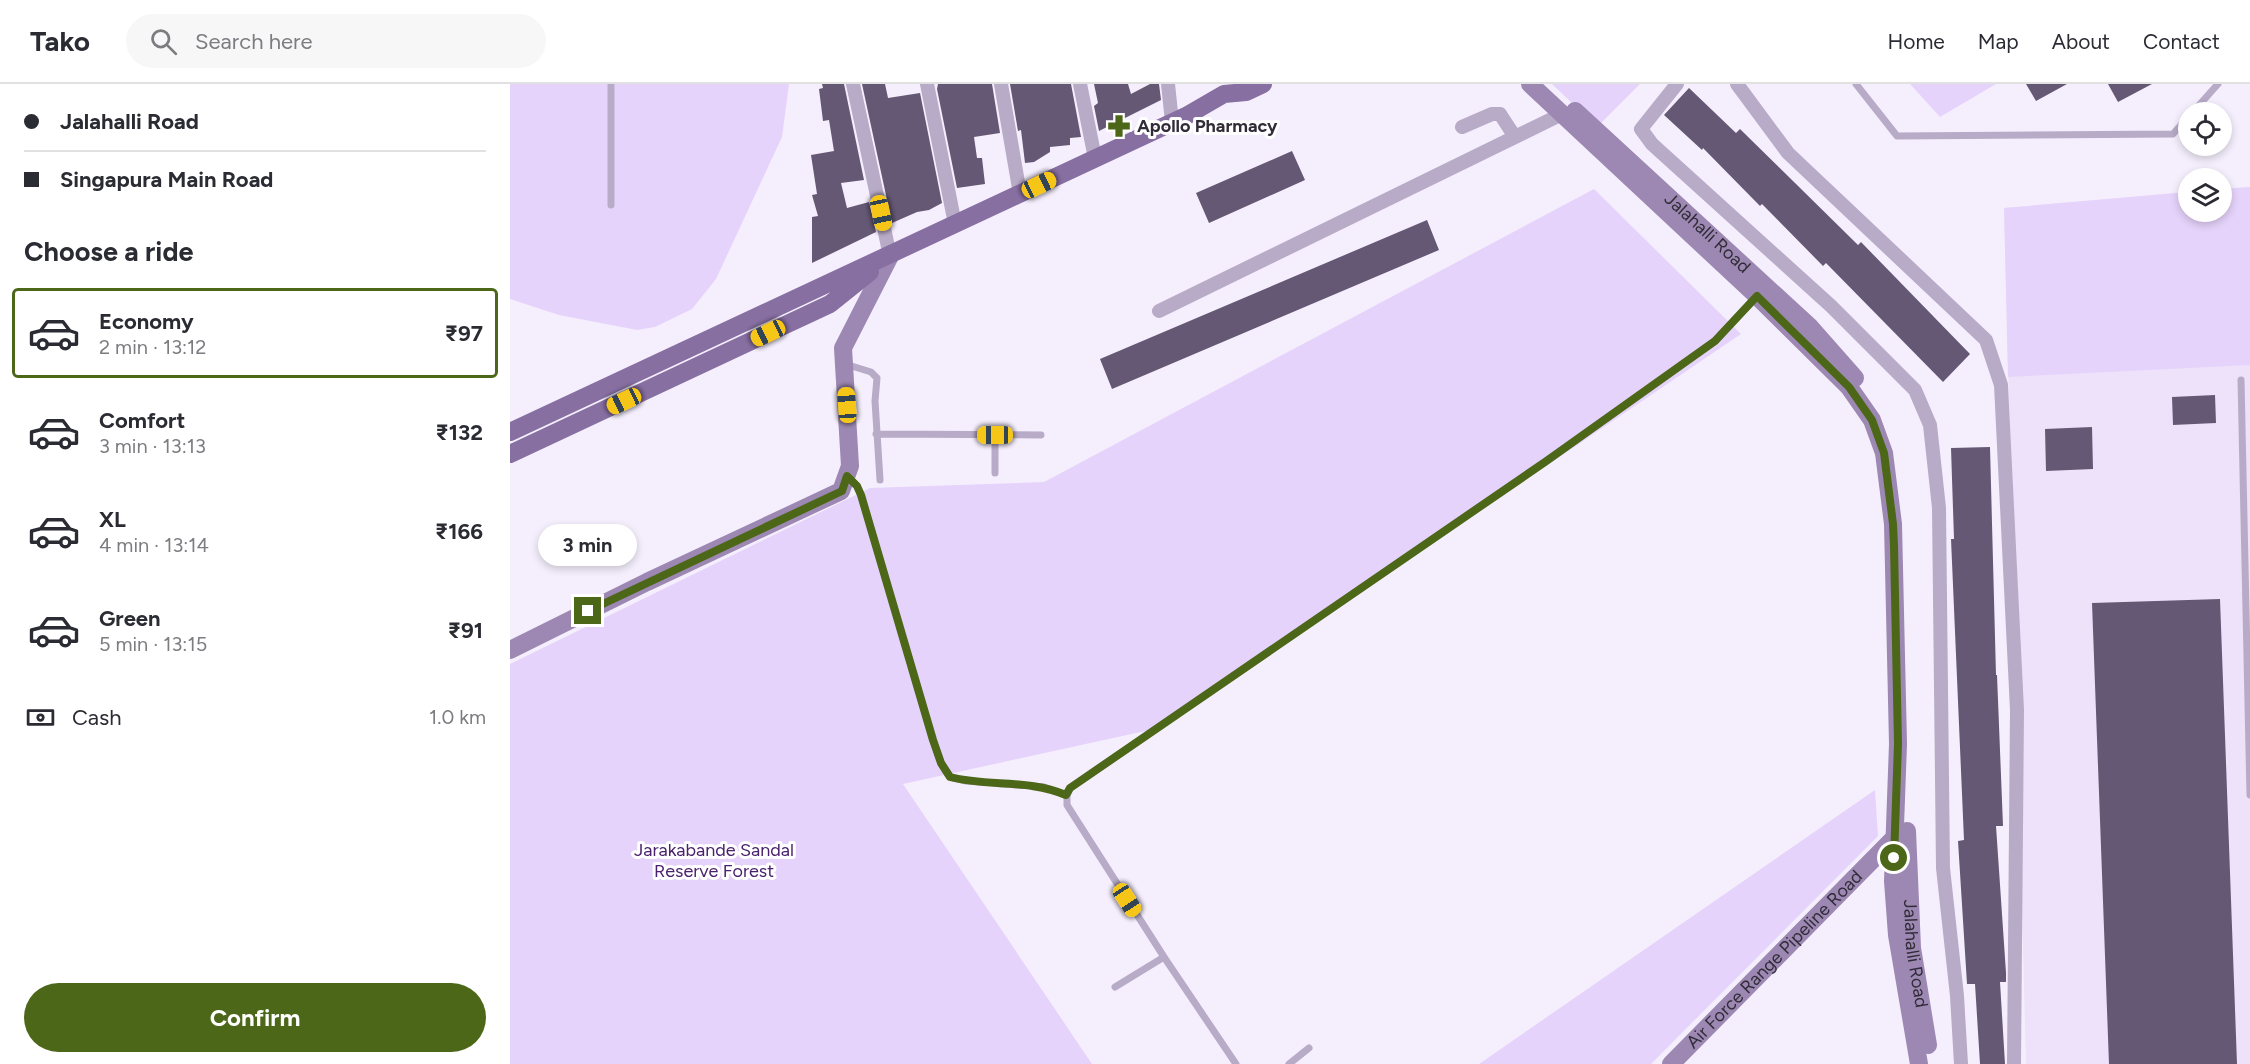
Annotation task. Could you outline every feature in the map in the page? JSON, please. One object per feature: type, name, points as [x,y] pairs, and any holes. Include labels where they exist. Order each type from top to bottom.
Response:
[{"type":"main road","points":[[890,256],[830,304],[515,452],[511,432],[1172,122],[1228,89],[1246,92],[1263,84]]},
{"type":"main road","name":"Jalahalli Road","points":[[1530,84],[1560,115],[1757,296],[1849,387],[1872,420],[1884,453],[1893,524],[1901,835],[1912,948],[1931,1064]]},
{"type":"main road","name":"Jalahalli Road","points":[[1546,84],[1810,327],[1854,377],[1880,415],[1891,452],[1899,527],[1901,835]]},
{"type":"main road","points":[[510,650],[647,582],[842,491],[850,466],[843,348],[890,256]]},
{"type":"main road","points":[[1901,835],[1893,881],[1897,935],[1919,1064]]},
{"type":"main road","name":"Air Force Range Pipeline Road","points":[[1671,1064],[1901,835]]},
{"type":"street","points":[[854,84],[890,256]]},
{"type":"street","points":[[927,84],[954,224]]},
{"type":"street","points":[[1001,84],[1020,194]]},
{"type":"street","points":[[1080,84],[1095,158]]},
{"type":"street","points":[[1168,84],[1172,122]]},
{"type":"street","points":[[1677,84],[1641,129],[1653,144],[1831,306],[1916,390],[1930,426],[1939,508],[1943,868],[1957,996],[1961,1064]]},
{"type":"street","points":[[1730,84],[1788,153],[1986,340],[2001,385],[2017,710],[2014,1064]]},
{"type":"street","points":[[1461,127],[1492,114],[1500,114],[1515,137]]},
{"type":"street","points":[[1159,311],[1560,115]]},
{"type":"lane","points":[[611,84],[611,205]]},
{"type":"lane","points":[[1856,84],[1898,136],[2173,134],[2178,128]]},
{"type":"lane","points":[[2202,102],[2218,84]]},
{"type":"lane","points":[[1236,1064],[1164,957],[1067,805],[1066,795],[1070,788],[1555,455],[1715,341],[1757,296]]},
{"type":"lane","points":[[844,364],[871,372],[877,378],[875,401],[880,480]]},
{"type":"lane","points":[[2241,380],[2246,426],[2250,795]]},
{"type":"lane","points":[[876,434],[1041,435]]},
{"type":"lane","points":[[995,435],[995,474]]},
{"type":"lane","points":[[847,476],[857,486],[861,495],[933,740],[945,772],[950,777],[966,781],[1044,787],[1066,795]]},
{"type":"lane","points":[[1114,987],[1164,957]]},
{"type":"lane","points":[[1289,1064],[1309,1048]]},
{"type":"shaded area","points":[[2250,187],[2250,1064],[2026,1064],[2004,208],[2178,193],[2178,222],[2232,222],[2232,188]]},
{"type":"green space","points":[[510,84],[789,84],[782,137],[716,279],[692,309],[655,327],[637,330],[559,315],[510,299]]},
{"type":"green space","points":[[1552,84],[1640,84],[1597,127]]},
{"type":"green space","points":[[1910,84],[1996,84],[1940,117]]},
{"type":"green space","points":[[2250,187],[2250,365],[2008,377],[2004,208],[2178,193],[2178,222],[2232,222],[2232,188]]},
{"type":"green space","name":"Jarakabande Sandal Reserve Forest","points":[[1594,189],[1741,334],[1159,728],[903,784],[1092,1064],[510,1064],[510,664],[870,488],[1044,482]]},
{"type":"green space","points":[[1875,790],[1878,836],[1651,1064],[1479,1064]]},
{"type":"building","points":[[822,84],[844,84],[864,180],[841,183],[847,208],[869,202],[876,232],[812,263],[812,217],[818,216],[812,195],[817,194],[811,155],[834,151],[829,120],[823,121],[819,89],[823,88]]},
{"type":"building","points":[[862,84],[885,84],[888,98],[920,93],[942,203],[892,223]]},
{"type":"building","points":[[938,84],[992,84],[1000,133],[974,137],[977,158],[982,158],[985,184],[957,188],[937,89]]},
{"type":"building","points":[[1010,84],[1071,84],[1081,137],[1070,138],[1070,145],[1050,147],[1050,152],[1034,162],[1025,163],[1021,130],[1018,131]]},
{"type":"building","points":[[1094,84],[1128,84],[1131,94],[1150,84],[1159,84],[1161,100],[1099,131],[1094,106],[1098,103]]},
{"type":"building","points":[[2026,84],[2067,84],[2036,101]]},
{"type":"building","points":[[2108,84],[2152,84],[2118,102]]},
{"type":"building","points":[[1689,88],[1736,133],[1740,129],[1858,245],[1861,242],[1970,354],[1943,382],[1826,263],[1823,266],[1762,204],[1760,206],[1703,148],[1702,150],[1664,115]]},
{"type":"building","points":[[1292,151],[1305,180],[1209,223],[1196,193]]},
{"type":"building","points":[[1427,220],[1439,250],[1112,389],[1100,359]]},
{"type":"building","points":[[2215,395],[2216,423],[2173,425],[2172,397]]},
{"type":"building","points":[[2092,427],[2093,469],[2046,471],[2045,429]]},
{"type":"building","points":[[1990,447],[1996,675],[2003,826],[1996,826],[2006,973],[2006,982],[2000,982],[2005,1064],[1980,1064],[1975,984],[1967,984],[1958,841],[1964,840],[1951,539],[1954,539],[1951,448]]},
{"type":"building","points":[[2220,599],[2237,1064],[2109,1064],[2092,603]]},
{"type":"place","name":"Apollo Pharmacy","points":[[1119,126]]},
{"type":"route","points":[[588,611],[842,491],[847,476],[857,486],[861,495],[933,740],[945,772],[950,777],[966,781],[1044,787],[1066,795],[1070,788],[1545,462],[1715,341],[1757,296],[1849,387],[1872,420],[1884,453],[1894,546],[1898,744],[1894,858]]}]
